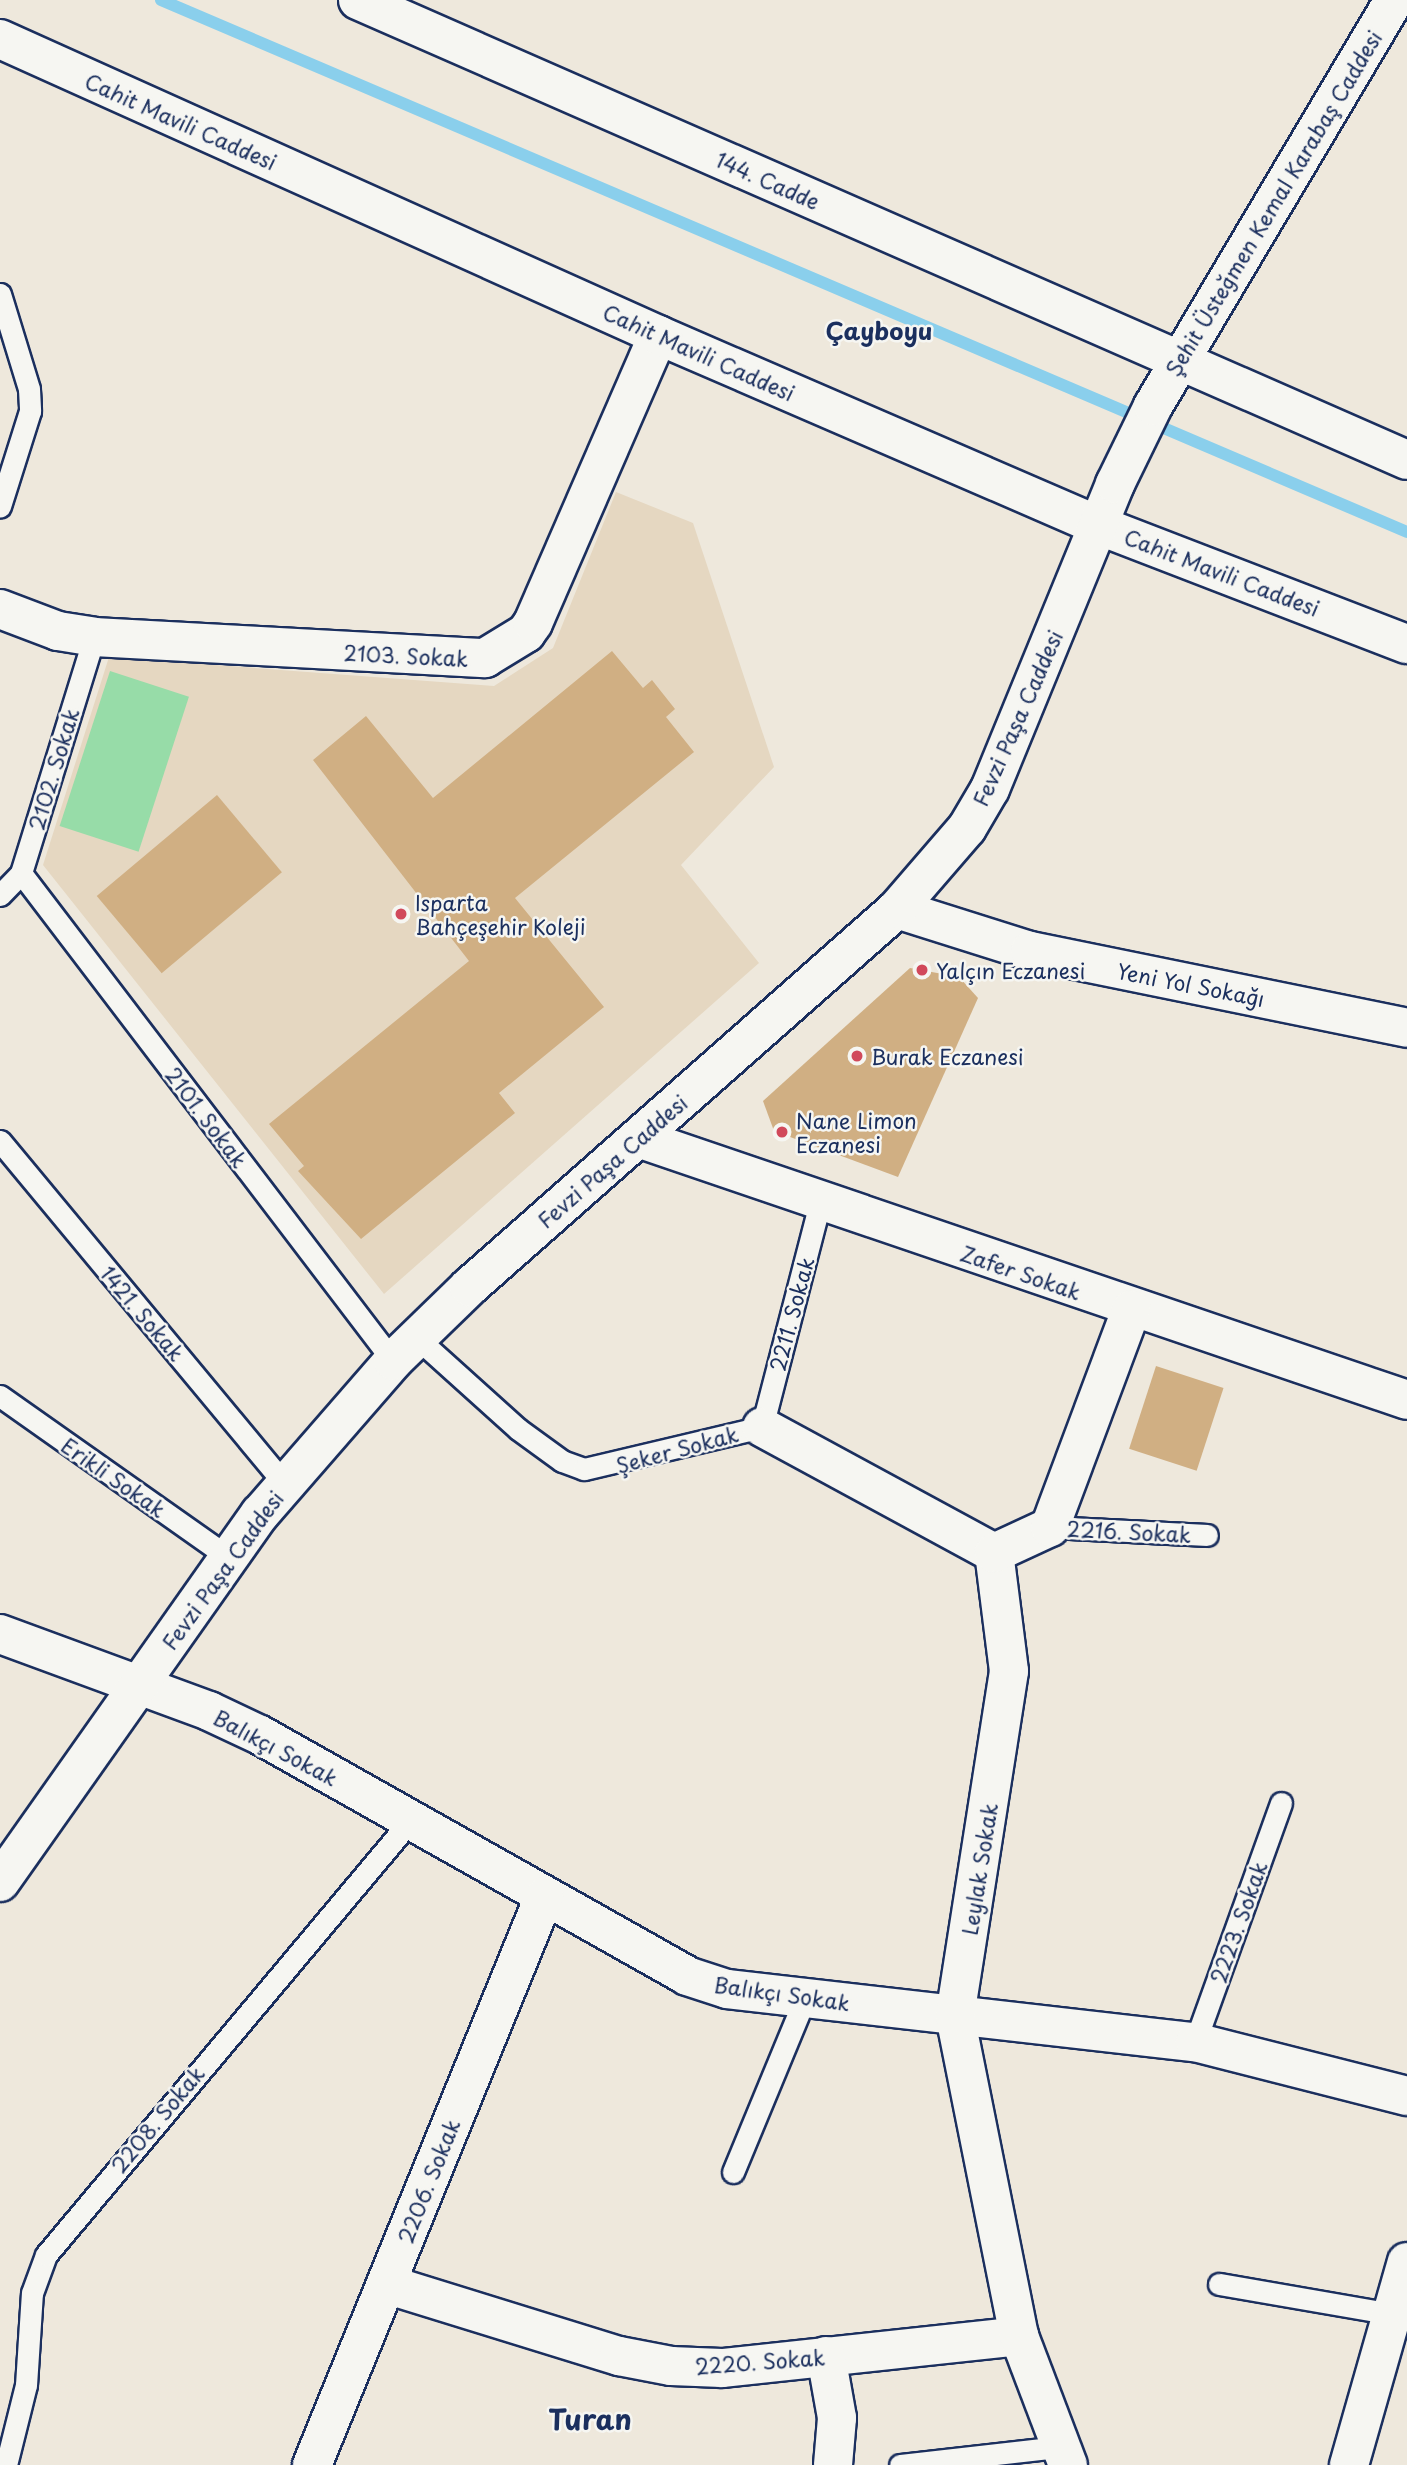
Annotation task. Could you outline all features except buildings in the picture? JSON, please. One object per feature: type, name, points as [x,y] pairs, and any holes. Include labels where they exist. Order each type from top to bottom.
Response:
[{"type":"street","name":"144. Cadde","points":[[358,0],[1407,460]]},
{"type":"street","name":"Şehit Üsteğmen Kemal Karabaş Caddesi","points":[[1153,406],[1178,361],[1258,235],[1394,0]]},
{"type":"street","name":"Cahit Mavili Caddesi","points":[[0,39],[658,335],[1098,525],[1407,644]]},
{"type":"street","name":"2103. Sokak","points":[[0,609],[58,631],[94,637],[485,658],[526,633],[533,623],[658,335]]},
{"type":"street","name":"Fevzi Paşa Caddesi","points":[[0,1882],[228,1558],[285,1484],[405,1349],[897,909],[941,863],[990,789],[1115,484],[1153,406]]},
{"type":"street","name":"Yeni Yol Sokağı","points":[[897,909],[1030,951],[1407,1028]]},
{"type":"street","name":"Zafer Sokak","points":[[638,1138],[1131,1310],[1407,1400]]},
{"type":"street","points":[[994,1553],[1050,1527],[1131,1310]]},
{"type":"street","name":"Şeker Sokak","points":[[762,1427],[994,1553]]},
{"type":"street","name":"Leylak Sokak","points":[[994,1553],[1009,1671],[954,2016],[1019,2336],[1063,2456]]},
{"type":"street","name":"Balıkçı Sokak","points":[[0,1634],[139,1684],[260,1735],[687,1976],[727,1989],[1195,2042],[1407,2096]]},
{"type":"street","name":"2206. Sokak","points":[[312,2465],[544,1897]]},
{"type":"street","points":[[1349,2465],[1407,2262]]},
{"type":"street","name":"2220. Sokak","points":[[386,2284],[619,2356],[671,2366],[722,2368],[1019,2336]]},
{"type":"street","points":[[826,2356],[836,2418],[833,2465]]},
{"type":"lane","points":[[0,294],[29,389],[30,411],[0,506]]},
{"type":"lane","name":"2102. Sokak","points":[[0,895],[21,873],[94,637]]},
{"type":"lane","name":"2101. Sokak","points":[[21,873],[405,1349]]},
{"type":"lane","name":"1421. Sokak","points":[[0,1141],[285,1484]]},
{"type":"lane","name":"2211. Sokak","points":[[762,1427],[820,1202]]},
{"type":"lane","name":"Şeker Sokak","points":[[405,1349],[562,1461],[584,1469],[762,1427]]},
{"type":"lane","name":"Erikli Sokak","points":[[0,1396],[228,1558]]},
{"type":"lane","name":"2216. Sokak","points":[[1050,1527],[1207,1535]]},
{"type":"lane","name":"2223. Sokak","points":[[1195,2042],[1280,1803]]},
{"type":"lane","name":"2208. Sokak","points":[[6,2465],[26,2385],[32,2293],[46,2255],[410,1821]]},
{"type":"lane","points":[[733,2172],[805,1998]]},
{"type":"lane","points":[[1219,2284],[1392,2314]]},
{"type":"lane","points":[[900,2465],[1063,2456]]},
{"type":"shaded area","name":"Isparta Bahçeşehir Koleji","points":[[616,492],[693,523],[774,767],[681,865],[759,963],[384,1294],[43,865],[109,657],[494,686],[553,648]]},
{"type":"green space","points":[[110,671],[189,697],[139,852],[60,826]]},
{"type":"waterway","points":[[161,0],[1407,532]]},
{"type":"place","name":"Isparta Bahçeşehir Koleji","points":[[401,914]]},
{"type":"place","name":"Yalçın Eczanesi","points":[[922,970]]},
{"type":"place","name":"Burak Eczanesi","points":[[857,1056]]},
{"type":"place","name":"Nane Limon Eczanesi","points":[[782,1132]]},
{"type":"district","name":"Çayboyu","points":[[879,331]]},
{"type":"district","name":"Turan","points":[[590,2419]]}]
